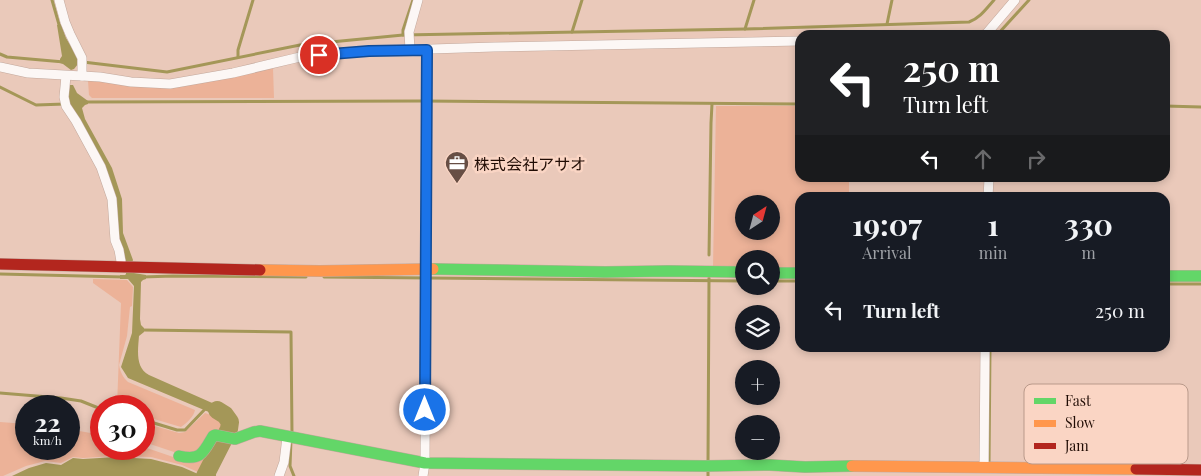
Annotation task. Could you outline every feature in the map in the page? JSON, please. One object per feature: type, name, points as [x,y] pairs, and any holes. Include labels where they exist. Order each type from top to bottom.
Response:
[{"type":"street","points":[[60,0],[65,22],[82,62],[82,76]]},
{"type":"street","points":[[410,50],[409,36],[418,0]]},
{"type":"street","points":[[989,30],[1015,0]]},
{"type":"street","points":[[0,67],[28,73],[100,77],[131,82],[170,84],[233,73],[300,58],[369,51],[795,41]]},
{"type":"street","points":[[423,476],[425,463],[427,50]]},
{"type":"street","points":[[66,76],[64,97],[66,104],[103,172],[113,204],[115,240],[119,252],[128,267]]},
{"type":"street","points":[[0,264],[425,275],[652,271],[735,272]]},
{"type":"street","points":[[780,272],[795,273]]},
{"type":"street","points":[[1170,276],[1201,276]]},
{"type":"street","points":[[984,468],[986,352]]},
{"type":"street","points":[[179,456],[194,459],[202,454],[215,435],[235,439],[260,431],[425,463],[1201,470]]},
{"type":"street","points":[[279,476],[290,437]]},
{"type":"shaded area","points":[[61,24],[66,38],[78,58],[78,64],[71,70],[60,63],[62,56],[57,25]]},
{"type":"shaded area","points":[[273,68],[274,98],[92,98],[89,95],[88,81],[180,86]]},
{"type":"shaded area","points":[[70,85],[73,85],[77,93],[88,101],[88,104],[82,108],[85,119],[112,168],[122,199],[123,233],[133,260],[134,273],[146,275],[146,279],[141,282],[140,319],[144,332],[139,336],[138,353],[141,368],[149,375],[228,410],[234,421],[232,429],[227,428],[223,420],[216,415],[128,378],[121,367],[132,333],[134,286],[128,279],[120,279],[120,275],[126,274],[126,261],[118,236],[115,199],[69,103]]},
{"type":"shaded area","points":[[716,106],[795,106],[795,182],[849,182],[849,192],[795,192],[795,268],[780,268],[780,250],[735,250],[735,267],[713,267]]},
{"type":"shaded area","points":[[93,279],[127,280],[133,287],[132,306],[130,307],[127,336],[119,365],[120,370],[128,382],[195,410],[190,419],[181,427],[155,419],[155,395],[117,395],[121,303],[93,283]]},
{"type":"shaded area","points":[[205,413],[219,419],[224,427],[222,433],[201,451],[180,454],[155,446],[155,426],[179,433],[185,432]]},
{"type":"shaded area","points":[[0,422],[15,423],[15,460],[67,460],[61,463],[45,461],[0,476]]},
{"type":"shaded area","points":[[80,431],[90,433],[90,458],[80,458]]},
{"type":"shaded area","points":[[214,446],[215,448],[211,451],[202,472],[155,458],[155,451],[182,460]]},
{"type":"shaded area","points":[[216,450],[221,451],[216,476],[12,476],[46,463],[61,465],[70,460],[90,459],[155,460],[202,474],[212,452]]},
{"type":"waterway","points":[[52,0],[60,28]]},
{"type":"waterway","points":[[238,57],[238,50],[253,0]]},
{"type":"waterway","points":[[403,35],[413,0]]},
{"type":"waterway","points":[[572,32],[582,0]]},
{"type":"waterway","points":[[745,29],[754,0]]},
{"type":"waterway","points":[[887,24],[892,0]]},
{"type":"waterway","points":[[83,62],[167,72],[300,45],[403,35],[745,29],[969,22],[980,16],[994,0]]},
{"type":"waterway","points":[[1002,30],[1029,0]]},
{"type":"waterway","points":[[0,54],[7,57],[64,62]]},
{"type":"waterway","points":[[0,87],[36,105],[65,104]]},
{"type":"waterway","points":[[86,102],[423,101],[795,104]]},
{"type":"waterway","points":[[709,255],[712,104]]},
{"type":"waterway","points":[[1170,106],[1201,107]]},
{"type":"waterway","points":[[0,274],[123,277]]},
{"type":"waterway","points":[[142,277],[306,277]]},
{"type":"waterway","points":[[324,277],[735,281]]},
{"type":"waterway","points":[[708,462],[709,278]]},
{"type":"waterway","points":[[780,281],[795,281]]},
{"type":"waterway","points":[[1170,284],[1201,284]]},
{"type":"waterway","points":[[142,330],[291,332],[292,434]]},
{"type":"waterway","points":[[989,464],[990,352]]},
{"type":"waterway","points":[[0,393],[61,398],[81,401],[90,405]]},
{"type":"waterway","points":[[155,423],[177,430],[185,430],[207,407]]},
{"type":"waterway","points":[[205,476],[229,429],[230,422],[225,415],[217,410]]},
{"type":"waterway","points":[[291,440],[290,466],[294,476]]},
{"type":"waterway","points":[[708,468],[708,476]]},
{"type":"traffic: fast","points":[[433,269],[735,272]]},
{"type":"traffic: fast","points":[[780,273],[795,273]]},
{"type":"traffic: fast","points":[[1170,276],[1201,276]]},
{"type":"traffic: fast","points":[[179,456],[192,457],[201,454],[215,435],[235,439],[260,431],[425,463],[852,466]]},
{"type":"traffic: slow","points":[[260,270],[433,269]]},
{"type":"traffic: slow","points":[[852,466],[1136,469]]},
{"type":"traffic: jam","points":[[0,264],[260,270]]},
{"type":"traffic: jam","points":[[1136,469],[1201,470]]},
{"type":"place","name":"株式会社アサオ","points":[[457,184]]},
{"type":"route","points":[[319,55],[369,51],[427,50],[425,410]]}]
